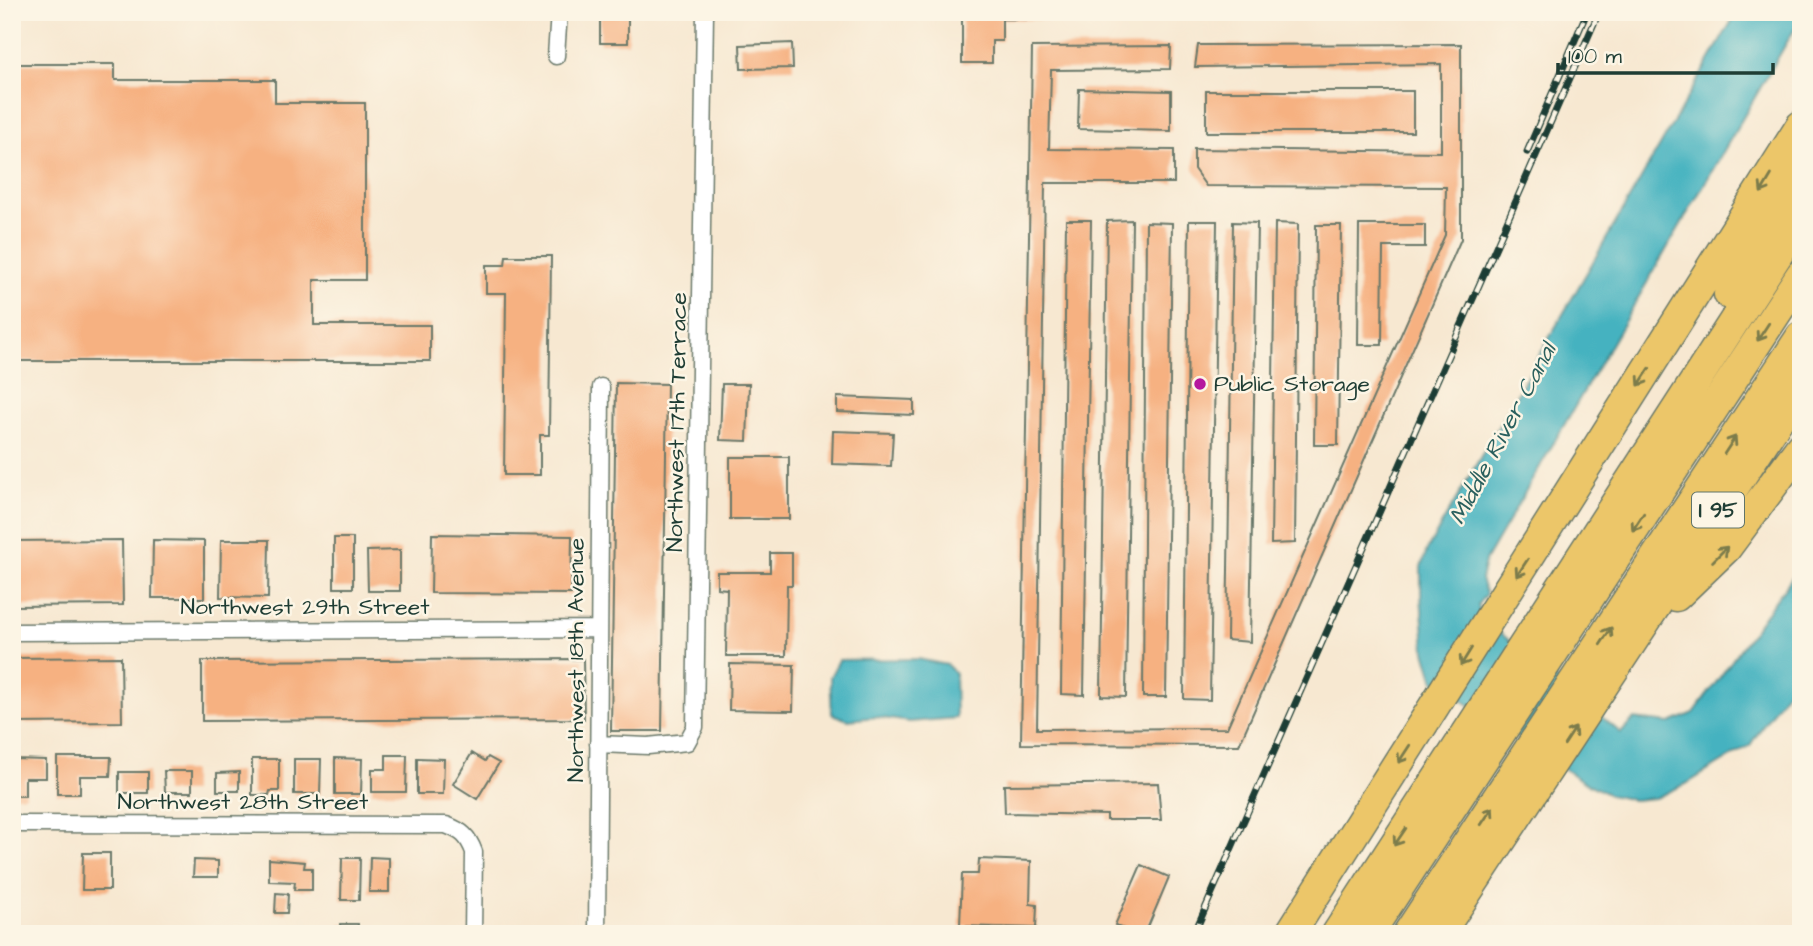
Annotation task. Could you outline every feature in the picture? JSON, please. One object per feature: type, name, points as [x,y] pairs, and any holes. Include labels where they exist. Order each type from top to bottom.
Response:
[{"type":"highway","points":[[1290,934],[1801,126]]},
{"type":"highway","points":[[1674,415],[1727,297],[1801,171]]},
{"type":"highway","points":[[1528,666],[1674,415],[1801,218]]},
{"type":"highway","points":[[1368,934],[1489,726],[1528,666],[1801,275]]},
{"type":"highway","points":[[1579,699],[1801,337]]},
{"type":"highway","name":"I 95","points":[[1439,934],[1540,759],[1579,699],[1636,636],[1801,385]]},
{"type":"highway","points":[[1636,636],[1726,548],[1801,447]]},
{"type":"highway","points":[[1337,934],[1489,726]]},
{"type":"highway","points":[[1408,934],[1540,759]]},
{"type":"street","points":[[556,56],[559,12]]},
{"type":"street","name":"Northwest 17th Terrace","points":[[598,744],[648,746],[687,742],[695,727],[705,12]]},
{"type":"street","name":"Northwest 18th Avenue","points":[[597,934],[601,387]]},
{"type":"street","name":"Northwest 29th Street","points":[[12,632],[598,629]]},
{"type":"street","name":"Northwest 28th Street","points":[[12,824],[446,825],[460,830],[470,840],[474,852],[473,934]]},
{"type":"water","name":"Middle River Canal","points":[[1737,12],[1801,12],[1801,18],[1485,561],[1481,579],[1486,594],[1478,604],[1480,616],[1621,733],[1634,719],[1670,723],[1694,713],[1801,565],[1801,670],[1750,745],[1686,784],[1655,798],[1633,800],[1610,795],[1582,781],[1434,681],[1425,651],[1421,567],[1427,550]]},
{"type":"water","points":[[918,659],[947,665],[955,673],[956,718],[910,722],[876,717],[848,720],[832,714],[830,677],[839,660]]},
{"type":"building","points":[[600,12],[628,12],[628,43],[600,43]]},
{"type":"building","points":[[962,12],[1059,12],[1059,20],[1002,19],[1002,41],[992,41],[992,63],[962,63]]},
{"type":"building","points":[[1238,12],[1253,12],[1245,19]]},
{"type":"building","points":[[792,43],[793,68],[741,69],[740,45]]},
{"type":"building","points":[[1461,44],[1461,239],[1239,745],[1021,744],[1032,47],[1171,46],[1170,69],[1051,70],[1049,149],[1174,150],[1174,183],[1045,183],[1037,729],[1227,728],[1445,235],[1446,187],[1206,186],[1194,169],[1194,149],[1441,152],[1441,64],[1195,67],[1198,45]]},
{"type":"building","points":[[12,64],[115,64],[115,80],[275,80],[275,103],[365,103],[365,280],[314,280],[314,325],[430,325],[430,361],[12,361]]},
{"type":"building","points":[[1079,89],[1171,91],[1171,131],[1078,129]]},
{"type":"building","points":[[1206,91],[1413,91],[1413,132],[1206,132]]},
{"type":"building","points":[[1066,220],[1091,220],[1084,695],[1061,694]]},
{"type":"building","points":[[1132,220],[1126,697],[1101,696],[1107,221]]},
{"type":"building","points":[[1189,221],[1217,221],[1210,700],[1184,699]]},
{"type":"building","points":[[1146,222],[1172,223],[1166,697],[1143,697]]},
{"type":"building","points":[[1233,222],[1257,223],[1250,642],[1227,640]]},
{"type":"building","points":[[1275,223],[1298,224],[1295,543],[1271,544]]},
{"type":"building","points":[[1316,225],[1341,225],[1338,445],[1314,445]]},
{"type":"building","points":[[1359,225],[1425,225],[1425,247],[1383,247],[1382,345],[1358,345]]},
{"type":"building","points":[[506,256],[551,256],[549,435],[540,435],[540,475],[504,475],[506,293],[486,293],[486,265],[505,265]]},
{"type":"building","points":[[616,383],[667,384],[662,731],[611,731]]},
{"type":"building","points":[[722,384],[749,384],[747,441],[720,440]]},
{"type":"building","points":[[837,397],[914,400],[914,415],[837,412]]},
{"type":"building","points":[[833,431],[893,433],[891,466],[832,464]]},
{"type":"building","points":[[730,457],[789,457],[789,519],[730,519]]},
{"type":"building","points":[[432,534],[572,536],[571,594],[431,593]]},
{"type":"building","points":[[334,538],[353,538],[353,588],[334,588]]},
{"type":"building","points":[[122,540],[123,605],[12,606],[12,541]]},
{"type":"building","points":[[153,540],[204,541],[204,598],[152,598]]},
{"type":"building","points":[[221,540],[269,540],[268,598],[220,597]]},
{"type":"building","points":[[400,550],[400,591],[368,591],[367,551]]},
{"type":"building","points":[[770,553],[792,553],[792,585],[787,585],[786,656],[726,656],[727,589],[717,588],[717,572],[770,572]]},
{"type":"building","points":[[121,657],[122,722],[12,723],[12,658]]},
{"type":"building","points":[[583,659],[584,719],[202,721],[202,661]]},
{"type":"building","points":[[730,664],[794,665],[793,711],[729,710]]},
{"type":"building","points":[[472,753],[485,761],[488,757],[499,763],[477,799],[453,784]]},
{"type":"building","points":[[386,755],[407,755],[406,792],[372,792],[372,769],[386,769]]},
{"type":"building","points":[[57,757],[111,757],[110,776],[80,776],[80,794],[57,794]]},
{"type":"building","points":[[335,758],[362,759],[361,794],[335,794]]},
{"type":"building","points":[[417,758],[444,759],[443,794],[417,794]]},
{"type":"building","points":[[12,759],[46,760],[46,778],[25,778],[25,796],[12,796]]},
{"type":"building","points":[[252,759],[279,759],[279,791],[270,791],[269,795],[252,795]]},
{"type":"building","points":[[294,759],[321,759],[320,794],[294,794]]},
{"type":"building","points":[[164,771],[192,771],[192,792],[165,792]]},
{"type":"building","points":[[119,772],[148,772],[148,793],[119,793]]},
{"type":"building","points":[[239,772],[239,791],[217,791],[217,773]]},
{"type":"building","points":[[1158,783],[1161,820],[1107,820],[1107,815],[1005,813],[1004,785]]},
{"type":"building","points":[[83,853],[110,853],[110,890],[82,890]]},
{"type":"building","points":[[370,857],[389,858],[389,892],[369,892]]},
{"type":"building","points":[[342,858],[360,858],[359,900],[341,900]]},
{"type":"building","points":[[269,859],[305,862],[304,868],[312,868],[312,890],[294,890],[295,882],[269,881]]},
{"type":"building","points":[[979,859],[1031,861],[1030,904],[1037,905],[1036,928],[960,926],[962,874],[978,874]]},
{"type":"building","points":[[194,860],[218,861],[218,877],[193,877]]},
{"type":"building","points":[[1141,865],[1169,877],[1145,934],[1135,934],[1115,925]]},
{"type":"building","points":[[276,893],[288,894],[287,913],[275,913]]},
{"type":"building","points":[[340,924],[358,924],[358,934],[340,934]]},
{"type":"railway","points":[[1527,152],[1587,12]]},
{"type":"railway","points":[[1194,934],[1599,12]]},
{"type":"place","name":"Public Storage","points":[[1200,384]]}]
